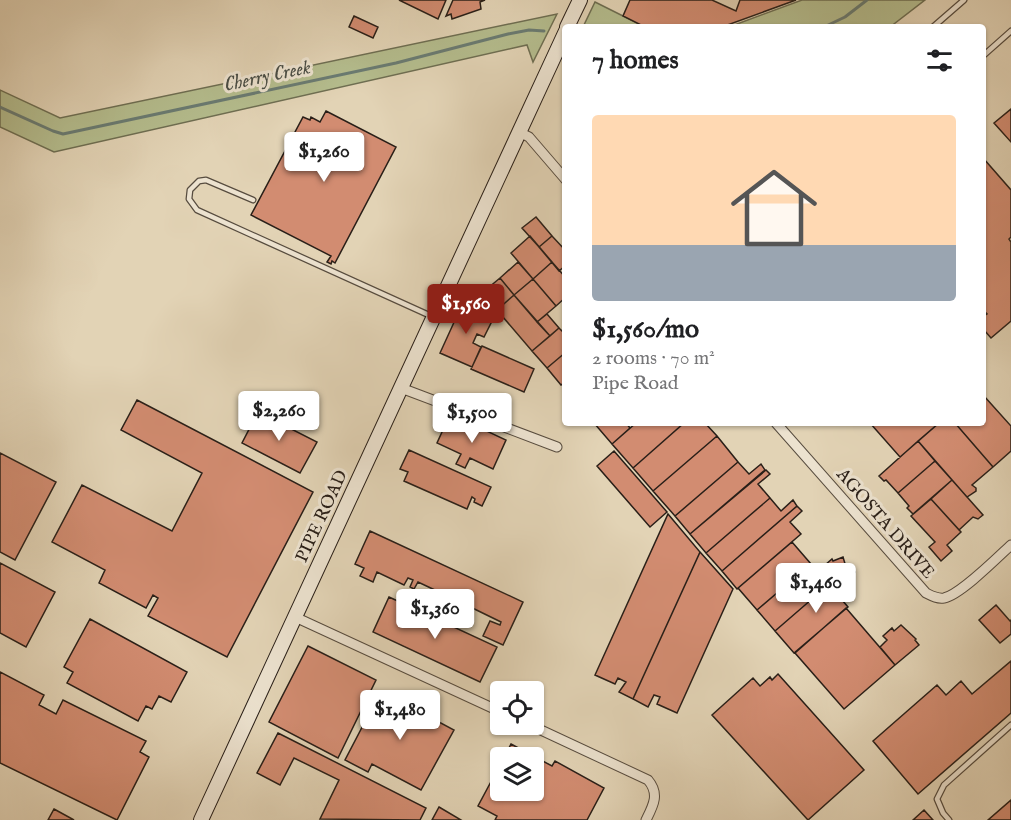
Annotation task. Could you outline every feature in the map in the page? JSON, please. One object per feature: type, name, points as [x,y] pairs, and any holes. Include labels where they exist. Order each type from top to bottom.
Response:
[{"type":"street","points":[[568,24],[580,0]]},
{"type":"street","name":"PIPE ROAD","points":[[201,820],[562,40]]},
{"type":"street","points":[[519,132],[529,137],[562,175]]},
{"type":"street","points":[[401,388],[557,447]]},
{"type":"street","name":"AGOSTA DRIVE","points":[[779,426],[926,593],[936,598],[946,598],[958,591],[1011,545]]},
{"type":"street","points":[[295,617],[490,707]]},
{"type":"street","points":[[544,731],[648,780],[656,797],[646,820]]},
{"type":"lane","points":[[936,24],[964,0]]},
{"type":"lane","points":[[986,53],[1011,31]]},
{"type":"lane","points":[[253,200],[206,180],[199,181],[190,190],[189,199],[197,210],[433,317]]},
{"type":"lane","points":[[949,820],[937,799],[944,785],[1011,724]]},
{"type":"green space","points":[[802,0],[925,0],[894,24],[737,24]]},
{"type":"green space","points":[[595,2],[639,24],[584,24]]},
{"type":"green space","points":[[557,14],[533,62],[527,45],[54,152],[0,127],[0,90],[60,118]]},
{"type":"building","points":[[399,0],[446,0],[438,19]]},
{"type":"building","points":[[453,0],[485,0],[480,2],[481,9],[452,19],[451,14],[446,16]]},
{"type":"building","points":[[630,0],[712,0],[736,11],[740,0],[796,0],[730,24],[639,24],[623,16]]},
{"type":"building","points":[[354,16],[378,27],[373,38],[349,27]]},
{"type":"building","points":[[1011,109],[1011,142],[994,123]]},
{"type":"building","points":[[326,111],[396,147],[335,263],[332,261],[331,264],[327,262],[331,256],[251,215],[303,117],[310,120],[311,117],[320,122]]},
{"type":"building","points":[[986,161],[1011,190],[1011,237],[1009,239],[1011,242],[1011,321],[991,338],[986,332]]},
{"type":"building","points":[[536,217],[552,236],[539,247],[522,228]]},
{"type":"building","points":[[530,236],[552,262],[533,279],[511,253]]},
{"type":"building","points":[[552,236],[562,247],[562,268],[559,271],[539,247]]},
{"type":"building","points":[[518,262],[533,279],[514,295],[500,278]]},
{"type":"building","points":[[552,262],[562,273],[562,301],[556,306],[533,279]]},
{"type":"building","points":[[500,278],[514,295],[497,310],[482,293]]},
{"type":"building","points":[[533,279],[556,306],[537,322],[514,295]]},
{"type":"building","points":[[514,295],[550,336],[532,351],[497,310]]},
{"type":"building","points":[[468,302],[486,311],[483,317],[492,321],[484,337],[477,334],[473,343],[481,347],[472,367],[440,353],[461,307],[465,309]]},
{"type":"building","points":[[547,314],[559,328],[550,336],[537,322]]},
{"type":"building","points":[[559,328],[562,331],[562,355],[547,368],[532,351]]},
{"type":"building","points":[[482,346],[534,369],[524,392],[471,369]]},
{"type":"building","points":[[562,355],[562,384],[561,385],[547,368]]},
{"type":"building","points":[[986,398],[1011,426],[1011,451],[993,467],[958,426],[986,426]]},
{"type":"building","points":[[137,400],[313,492],[227,657],[148,616],[158,598],[153,595],[146,608],[99,583],[105,570],[52,542],[82,485],[172,531],[202,473],[121,430]]},
{"type":"building","points":[[258,412],[317,442],[300,473],[242,443]]},
{"type":"building","points":[[448,419],[472,431],[474,425],[506,440],[493,469],[470,458],[465,468],[456,464],[461,454],[437,443]]},
{"type":"building","points":[[597,426],[628,426],[630,428],[612,444]]},
{"type":"building","points":[[633,426],[681,426],[633,468],[612,444]]},
{"type":"building","points":[[681,426],[708,426],[717,436],[653,491],[633,468]]},
{"type":"building","points":[[873,426],[936,426],[900,457]]},
{"type":"building","points":[[936,426],[958,426],[993,467],[972,485],[976,491],[967,497],[918,441]]},
{"type":"building","points":[[717,436],[738,462],[675,516],[653,491]]},
{"type":"building","points":[[918,441],[935,461],[898,493],[879,476]]},
{"type":"building","points":[[409,450],[491,487],[482,506],[474,502],[475,499],[472,497],[467,509],[404,481],[408,472],[400,469]]},
{"type":"building","points":[[614,451],[667,512],[650,527],[597,466]]},
{"type":"building","points":[[0,453],[56,482],[15,560],[0,552]]},
{"type":"building","points":[[935,461],[952,480],[913,514],[898,493]]},
{"type":"building","points":[[738,462],[749,474],[761,464],[765,470],[690,534],[675,516]]},
{"type":"building","points":[[766,470],[770,474],[758,484],[770,498],[706,553],[690,534]]},
{"type":"building","points":[[952,480],[983,515],[978,519],[973,517],[959,530],[931,499]]},
{"type":"building","points":[[770,498],[781,511],[793,500],[797,506],[722,571],[706,553]]},
{"type":"building","points":[[931,499],[961,532],[947,545],[952,551],[941,561],[929,547],[935,542],[911,516]]},
{"type":"building","points":[[797,506],[802,511],[790,522],[801,534],[737,589],[722,571]]},
{"type":"building","points":[[668,514],[700,552],[633,699],[619,692],[626,682],[618,678],[615,684],[595,675]]},
{"type":"building","points":[[370,531],[523,602],[503,645],[483,636],[490,621],[500,625],[501,622],[456,600],[418,582],[414,589],[410,587],[413,580],[408,578],[404,585],[377,572],[373,582],[360,576],[364,568],[355,564]]},
{"type":"building","points":[[792,542],[811,564],[757,610],[738,588]]},
{"type":"building","points":[[700,552],[733,589],[677,713],[657,704],[660,697],[654,695],[648,707],[633,699]]},
{"type":"building","points":[[843,557],[846,567],[840,572],[842,573],[775,631],[757,610],[811,564],[817,572],[832,559],[833,561]]},
{"type":"building","points":[[0,563],[55,592],[26,647],[0,633]]},
{"type":"building","points":[[846,567],[855,572],[851,582],[837,594],[848,607],[794,653],[775,631]]},
{"type":"building","points":[[389,597],[497,647],[480,682],[373,632]]},
{"type":"building","points":[[996,605],[1011,620],[1011,634],[1000,643],[979,620]]},
{"type":"building","points":[[846,608],[895,665],[844,709],[795,653]]},
{"type":"building","points":[[90,619],[187,672],[171,702],[159,696],[152,709],[146,706],[138,721],[67,683],[73,672],[64,667]]},
{"type":"building","points":[[901,625],[919,645],[895,665],[880,647],[887,640],[883,636],[892,628],[894,631]]},
{"type":"building","points":[[308,646],[376,680],[338,758],[269,722]]},
{"type":"building","points":[[1011,661],[1011,713],[918,794],[873,741],[937,685],[946,695],[961,681],[972,694]]},
{"type":"building","points":[[0,672],[44,695],[39,705],[56,714],[63,700],[146,741],[140,752],[149,757],[117,820],[0,763]]},
{"type":"building","points":[[778,674],[864,770],[808,820],[712,715],[753,678],[760,686],[770,677],[772,680]]},
{"type":"building","points":[[381,691],[454,730],[421,790],[372,764],[368,772],[345,760]]},
{"type":"building","points":[[278,733],[426,808],[420,820],[320,819],[339,780],[294,758],[280,785],[257,773]]},
{"type":"building","points":[[555,761],[604,788],[587,820],[495,820],[497,816],[478,806],[490,784],[490,801],[544,801],[544,762],[552,766]]},
{"type":"building","points":[[1011,800],[1011,820],[988,820]]},
{"type":"building","points":[[439,807],[461,820],[432,820]]},
{"type":"building","points":[[54,809],[74,820],[48,820]]},
{"type":"building","points":[[924,810],[933,820],[913,820]]},
{"type":"waterway","name":"Cherry Creek","points":[[830,24],[845,17],[867,0]]},
{"type":"waterway","name":"Cherry Creek","points":[[0,107],[63,134],[396,63],[508,34],[529,30],[544,31]]}]
